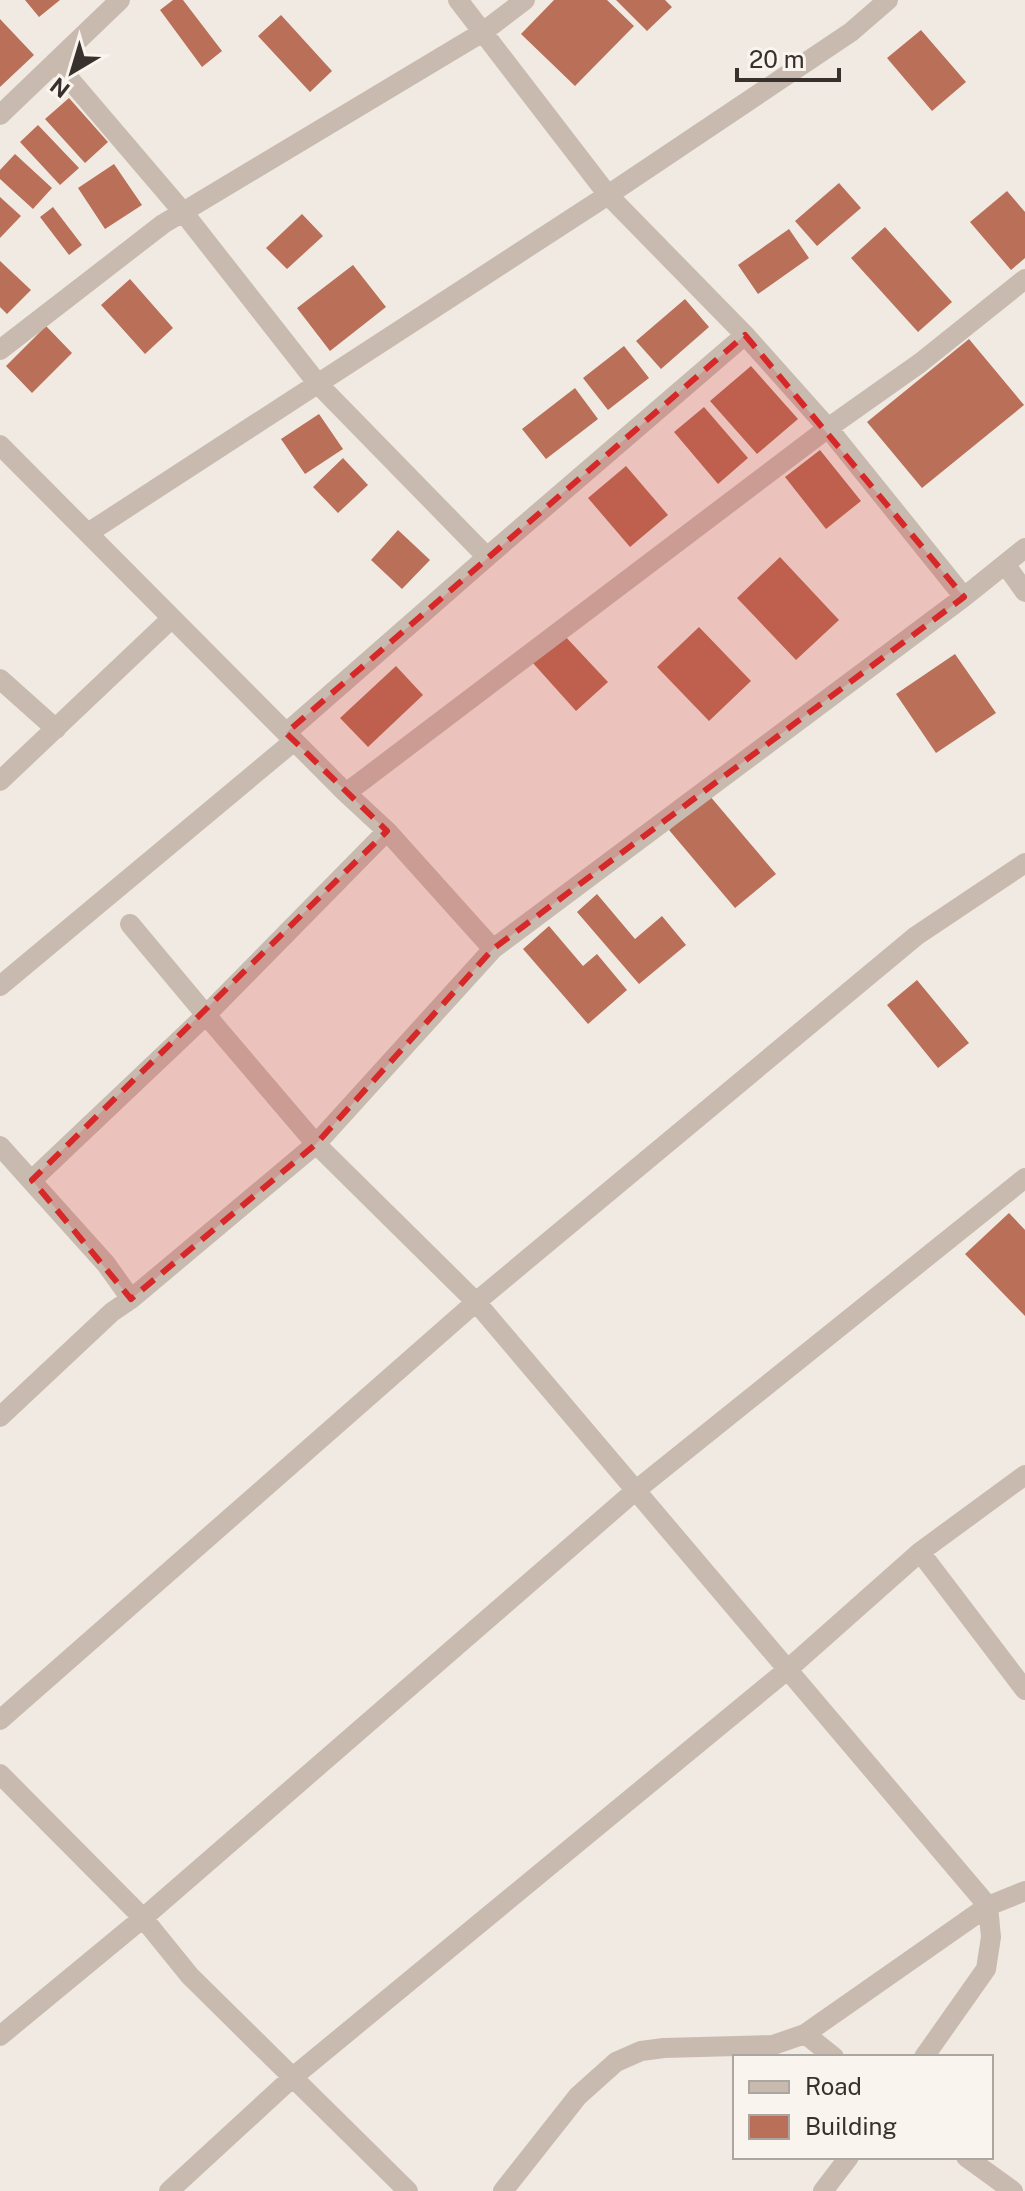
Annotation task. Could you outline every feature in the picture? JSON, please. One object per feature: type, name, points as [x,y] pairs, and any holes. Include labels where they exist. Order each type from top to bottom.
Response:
[{"type":"street","points":[[0,115],[120,0]]},
{"type":"street","points":[[458,0],[608,195],[745,335],[828,428],[964,597]]},
{"type":"street","points":[[0,350],[163,224],[483,32],[525,0]]},
{"type":"street","points":[[88,533],[608,195],[851,32],[888,0]]},
{"type":"street","points":[[55,62],[183,212],[318,384],[487,557]]},
{"type":"street","points":[[346,793],[828,428],[920,363],[1025,279]]},
{"type":"street","points":[[0,986],[290,737],[487,557],[745,335]]},
{"type":"street","points":[[0,445],[387,831],[493,949]]},
{"type":"street","points":[[0,1417],[112,1312],[316,1144],[493,949],[964,597],[1025,548]]},
{"type":"street","points":[[1005,564],[1025,592]]},
{"type":"street","points":[[0,781],[172,618]]},
{"type":"street","points":[[0,679],[56,729]]},
{"type":"street","points":[[32,1180],[206,1015],[387,831]]},
{"type":"street","points":[[0,1720],[476,1302],[916,936],[1025,863]]},
{"type":"street","points":[[130,924],[316,1144],[476,1302],[988,1906],[991,1937],[986,1969],[925,2055]]},
{"type":"street","points":[[0,1146],[106,1264],[131,1299]]},
{"type":"street","points":[[0,2036],[143,1918],[635,1491],[1025,1178]]},
{"type":"street","points":[[169,2191],[293,2077],[787,1670],[920,1552],[1025,1475]]},
{"type":"street","points":[[920,1552],[1025,1690]]},
{"type":"street","points":[[0,1774],[143,1918],[190,1976],[408,2191]]},
{"type":"street","points":[[503,2191],[578,2096],[616,2062],[641,2051],[773,2045],[805,2034],[988,1906],[1025,1891]]},
{"type":"street","points":[[805,2034],[831,2055]]},
{"type":"street","points":[[823,2191],[847,2159]]},
{"type":"street","points":[[969,2159],[1013,2191]]},
{"type":"highlighted area","points":[[745,335],[964,597],[493,949],[316,1144],[131,1299],[32,1180],[387,831],[286,733]]},
{"type":"building","points":[[25,0],[60,0],[39,17]]},
{"type":"building","points":[[173,0],[183,0],[222,51],[202,67],[160,10]]},
{"type":"building","points":[[554,0],[607,0],[634,26],[575,86],[521,34]]},
{"type":"building","points":[[616,0],[665,0],[672,7],[647,31]]},
{"type":"building","points":[[281,15],[332,71],[310,92],[258,36]]},
{"type":"building","points":[[0,19],[34,55],[0,87]]},
{"type":"building","points":[[921,30],[966,82],[932,111],[887,58]]},
{"type":"building","points":[[69,98],[108,142],[85,163],[45,119]]},
{"type":"building","points":[[38,125],[79,168],[60,185],[20,142]]},
{"type":"building","points":[[15,154],[52,188],[33,209],[0,179],[0,170]]},
{"type":"building","points":[[114,164],[142,205],[105,229],[78,188]]},
{"type":"building","points":[[839,183],[861,208],[817,246],[795,221]]},
{"type":"building","points":[[1007,191],[1025,212],[1025,258],[1011,270],[970,222]]},
{"type":"building","points":[[0,197],[21,216],[0,238]]},
{"type":"building","points":[[53,207],[82,245],[69,255],[40,217]]},
{"type":"building","points":[[302,214],[323,236],[287,269],[266,248]]},
{"type":"building","points":[[885,227],[952,302],[918,332],[851,258]]},
{"type":"building","points":[[789,229],[809,258],[758,294],[738,265]]},
{"type":"building","points":[[0,261],[31,290],[7,314],[0,307]]},
{"type":"building","points":[[353,265],[386,307],[330,351],[297,308]]},
{"type":"building","points":[[130,279],[173,328],[145,354],[101,305]]},
{"type":"building","points":[[685,299],[709,327],[661,369],[636,341]]},
{"type":"building","points":[[46,326],[72,353],[32,393],[6,366]]},
{"type":"building","points":[[969,339],[1024,405],[922,488],[867,422]]},
{"type":"building","points":[[624,346],[649,378],[608,410],[583,378]]},
{"type":"building","points":[[751,366],[798,419],[757,454],[710,401]]},
{"type":"building","points":[[575,388],[598,419],[546,459],[522,429]]},
{"type":"building","points":[[704,407],[748,458],[718,484],[674,432]]},
{"type":"building","points":[[319,414],[343,449],[305,474],[281,439]]},
{"type":"building","points":[[820,450],[861,501],[826,529],[785,477]]},
{"type":"building","points":[[343,458],[368,485],[338,513],[313,487]]},
{"type":"building","points":[[626,466],[668,515],[630,547],[588,498]]},
{"type":"building","points":[[398,530],[430,560],[402,589],[371,560]]},
{"type":"building","points":[[780,557],[839,620],[796,660],[737,598]]},
{"type":"building","points":[[699,627],[751,681],[709,721],[657,667]]},
{"type":"building","points":[[563,634],[608,682],[576,711],[532,662]]},
{"type":"building","points":[[955,654],[996,713],[936,753],[896,694]]},
{"type":"building","points":[[396,666],[423,695],[368,747],[340,718]]},
{"type":"building","points":[[709,795],[776,874],[735,908],[669,830]]},
{"type":"building","points":[[597,894],[635,939],[662,916],[686,945],[639,984],[577,912]]},
{"type":"building","points":[[549,926],[583,966],[597,954],[627,990],[588,1024],[523,949]]},
{"type":"building","points":[[917,980],[969,1043],[938,1068],[887,1005]]},
{"type":"building","points":[[1009,1213],[1025,1230],[1025,1316],[965,1254]]}]
